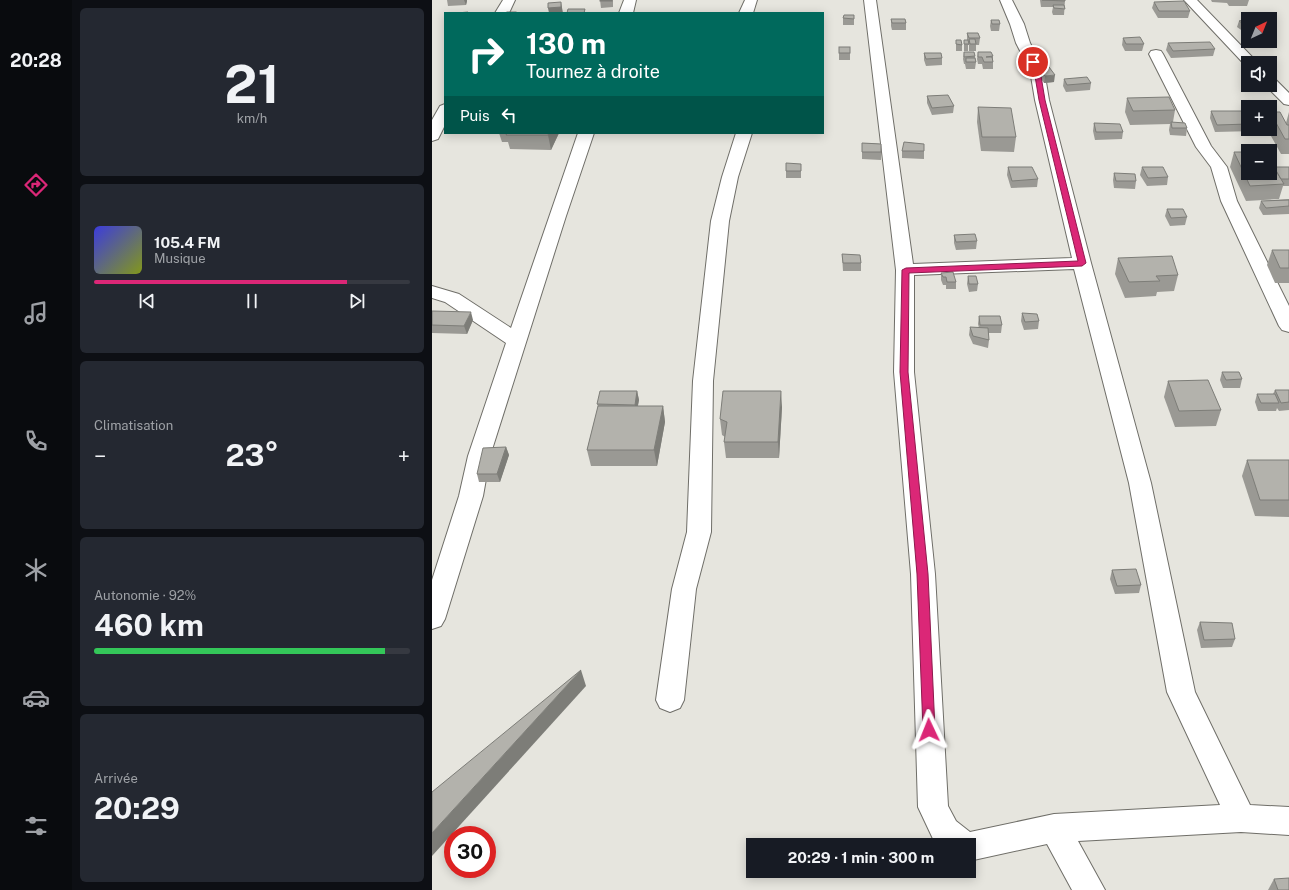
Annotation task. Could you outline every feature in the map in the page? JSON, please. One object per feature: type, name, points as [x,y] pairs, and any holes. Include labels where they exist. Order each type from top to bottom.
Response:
[{"type":"street","points":[[503,12],[509,0]]},
{"type":"street","points":[[626,12],[630,0]]},
{"type":"street","points":[[746,12],[751,0]]},
{"type":"street","points":[[870,0],[906,270],[904,372],[922,574],[932,808],[944,831],[954,838]]},
{"type":"street","points":[[1006,0],[1017,24],[1023,43],[1037,70],[1042,100],[1082,263],[1140,483],[1181,692],[1241,818]]},
{"type":"street","points":[[1190,0],[1245,56]]},
{"type":"street","points":[[1156,54],[1204,147],[1219,167],[1229,201],[1289,326]]},
{"type":"street","points":[[1277,89],[1289,101]]},
{"type":"street","points":[[432,136],[444,112]]},
{"type":"street","points":[[432,619],[471,496],[479,456],[557,216],[586,134]]},
{"type":"street","points":[[670,700],[684,589],[699,532],[703,381],[720,221],[730,177],[744,134]]},
{"type":"street","points":[[906,270],[1082,263]]},
{"type":"street","points":[[432,292],[452,298],[517,340]]},
{"type":"street","points":[[976,845],[1054,828],[1241,818],[1289,821]]},
{"type":"street","points":[[1054,828],[1089,890]]},
{"type":"building","points":[[612,0],[612,1],[600,1]]},
{"type":"building","points":[[1042,0],[1065,0],[1065,1]]},
{"type":"building","points":[[1184,1],[1190,11],[1159,11],[1154,2]]},
{"type":"building","points":[[561,2],[561,7],[548,8],[548,3]]},
{"type":"building","points":[[1053,5],[1064,5],[1065,9],[1054,8]]},
{"type":"building","points":[[568,9],[585,9],[584,12],[567,12]]},
{"type":"building","points":[[844,15],[854,15],[854,19],[843,18]]},
{"type":"building","points":[[891,19],[905,19],[906,23],[892,23]]},
{"type":"building","points":[[991,20],[999,20],[1000,24],[992,24]]},
{"type":"building","points":[[967,33],[978,33],[980,38],[969,38]]},
{"type":"building","points":[[1140,37],[1144,44],[1126,44],[1123,38]]},
{"type":"building","points":[[969,39],[975,39],[976,44],[970,44]]},
{"type":"building","points":[[956,40],[961,40],[962,45],[956,44]]},
{"type":"building","points":[[964,40],[968,40],[969,44],[964,44]]},
{"type":"building","points":[[1210,42],[1215,49],[1173,51],[1168,43]]},
{"type":"building","points":[[839,47],[850,47],[850,53],[839,53]]},
{"type":"building","points":[[964,52],[974,52],[975,56],[964,57]]},
{"type":"building","points":[[978,52],[991,52],[993,56],[986,57],[992,57],[993,62],[984,62],[982,57],[978,57]]},
{"type":"building","points":[[924,53],[941,53],[942,58],[926,59]]},
{"type":"building","points":[[966,58],[975,58],[976,62],[966,62]]},
{"type":"building","points":[[1049,67],[1055,75],[1045,76],[1039,68]]},
{"type":"building","points":[[1087,77],[1091,83],[1067,85],[1064,79]]},
{"type":"building","points":[[948,95],[954,106],[932,108],[927,96]]},
{"type":"building","points":[[1169,97],[1175,110],[1133,111],[1127,98]]},
{"type":"building","points":[[978,107],[1011,108],[1016,137],[982,137]]},
{"type":"building","points":[[1211,111],[1241,111],[1241,124],[1217,125]]},
{"type":"building","points":[[1277,112],[1280,112],[1287,125],[1289,125],[1289,139],[1285,139],[1277,125]]},
{"type":"building","points":[[1171,122],[1185,123],[1187,128],[1172,128]]},
{"type":"building","points":[[1094,123],[1120,124],[1123,132],[1096,132]]},
{"type":"building","points":[[506,134],[548,134],[548,135]]},
{"type":"building","points":[[904,142],[924,144],[924,151],[902,151]]},
{"type":"building","points":[[862,143],[881,144],[881,152],[862,152]]},
{"type":"building","points":[[1234,152],[1241,152],[1241,167]]},
{"type":"building","points":[[786,163],[801,164],[801,171],[786,171]]},
{"type":"building","points":[[1008,167],[1032,167],[1038,179],[1012,181]]},
{"type":"building","points":[[1142,167],[1163,167],[1168,177],[1148,178]]},
{"type":"building","points":[[1277,167],[1289,167],[1289,179],[1281,179],[1277,172]]},
{"type":"building","points":[[1277,172],[1284,184],[1250,186],[1247,180],[1277,180]]},
{"type":"building","points":[[1114,173],[1135,174],[1136,181],[1116,181]]},
{"type":"building","points":[[1289,200],[1289,206],[1266,208],[1261,201]]},
{"type":"building","points":[[1167,209],[1183,209],[1187,217],[1171,218]]},
{"type":"building","points":[[975,234],[977,241],[956,242],[954,235]]},
{"type":"building","points":[[1272,250],[1289,250],[1289,268],[1280,268]]},
{"type":"building","points":[[842,254],[860,255],[861,263],[843,263]]},
{"type":"building","points":[[1172,256],[1178,275],[1156,276],[1160,281],[1129,282],[1118,258]]},
{"type":"building","points":[[953,272],[956,282],[947,282],[946,277],[943,277],[941,273]]},
{"type":"building","points":[[968,276],[976,276],[978,284],[969,284]]},
{"type":"building","points":[[432,311],[471,312],[464,326],[432,325]]},
{"type":"building","points":[[1022,313],[1037,314],[1039,321],[1025,322]]},
{"type":"building","points":[[979,316],[1000,316],[1002,325],[980,325]]},
{"type":"building","points":[[970,327],[988,328],[989,340],[973,336]]},
{"type":"building","points":[[1222,372],[1239,372],[1242,379],[1226,380]]},
{"type":"building","points":[[1208,380],[1221,410],[1179,411],[1168,381]]},
{"type":"building","points":[[1275,390],[1289,390],[1289,402],[1281,403]]},
{"type":"building","points":[[600,391],[637,391],[635,405],[597,404]]},
{"type":"building","points":[[723,391],[781,391],[778,442],[724,442],[727,422],[720,419]]},
{"type":"building","points":[[1257,394],[1275,394],[1279,403],[1261,403]]},
{"type":"building","points":[[598,406],[663,406],[654,450],[587,450]]},
{"type":"building","points":[[506,447],[497,474],[477,474],[483,448]]},
{"type":"building","points":[[1247,460],[1289,460],[1289,500],[1260,500]]},
{"type":"building","points":[[1136,569],[1141,585],[1117,586],[1112,570]]},
{"type":"building","points":[[1200,622],[1232,623],[1235,639],[1204,640]]},
{"type":"building","points":[[581,670],[432,833],[432,792]]},
{"type":"building","points":[[1289,878],[1289,890],[1278,890],[1274,879]]},
{"type":"route","points":[[929,730],[922,574],[904,372],[906,270],[1082,263],[1042,100],[1037,70],[1033,62]]}]
